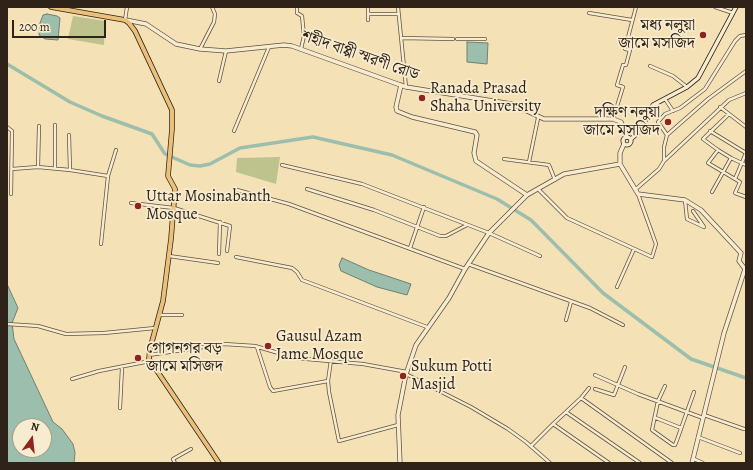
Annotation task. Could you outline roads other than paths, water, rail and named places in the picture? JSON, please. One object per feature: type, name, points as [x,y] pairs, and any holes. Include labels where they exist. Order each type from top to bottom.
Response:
[{"type":"main road","points":[[51,7],[71,9],[125,20],[135,31],[172,110],[168,176],[175,189],[174,208],[163,301],[148,355],[150,361],[219,463]]},
{"type":"street","points":[[125,20],[127,7]]},
{"type":"street","points":[[200,49],[214,22],[215,14],[212,7]]},
{"type":"street","points":[[297,7],[297,13],[302,16],[304,39],[301,49]]},
{"type":"street","points":[[368,7],[368,20]]},
{"type":"street","points":[[398,7],[406,87]]},
{"type":"street","points":[[631,140],[627,137],[621,122],[613,119],[623,87],[618,85],[623,65],[626,65],[630,50],[625,49],[636,7]]},
{"type":"street","points":[[715,7],[734,13]]},
{"type":"street","points":[[624,144],[630,144],[631,140],[640,131],[653,105],[687,87],[698,78],[736,7]]},
{"type":"street","points":[[368,14],[398,14]]},
{"type":"street","points":[[589,14],[632,20]]},
{"type":"street","name":"শহীদ বাপ্পী স্মরণী রোড","points":[[125,20],[146,24],[176,44],[200,49],[226,51],[284,45],[301,49],[406,87],[512,104],[538,118],[613,119]]},
{"type":"street","points":[[667,135],[658,122],[665,114],[680,108],[705,89],[723,58],[740,36],[746,35]]},
{"type":"street","points":[[401,38],[453,38]]},
{"type":"street","points":[[457,39],[485,39]]},
{"type":"street","points":[[234,130],[269,46]]},
{"type":"street","points":[[219,81],[226,51]]},
{"type":"street","points":[[650,66],[674,76],[687,87]]},
{"type":"street","points":[[664,161],[664,147],[667,135],[708,99],[746,71]]},
{"type":"street","points":[[401,85],[396,107],[397,110],[412,117],[475,132],[477,135],[474,153],[476,161],[527,195]]},
{"type":"street","points":[[636,189],[659,169],[664,161],[720,107],[729,100],[746,93]]},
{"type":"street","points":[[665,98],[673,111]]},
{"type":"street","points":[[720,107],[746,127]]},
{"type":"street","points":[[729,114],[702,140],[731,158],[746,165]]},
{"type":"street","points":[[529,162],[538,118]]},
{"type":"street","points":[[55,125],[55,168]]},
{"type":"street","points":[[38,167],[39,126]]},
{"type":"street","points":[[7,127],[12,131],[10,148],[12,169],[11,194]]},
{"type":"street","points":[[710,131],[746,153],[735,179]]},
{"type":"street","points":[[69,135],[70,170]]},
{"type":"street","points":[[538,189],[567,218],[652,257],[656,244],[636,189],[620,164],[620,153],[624,140],[627,137]]},
{"type":"street","points":[[101,244],[108,176],[116,150]]},
{"type":"street","points":[[718,150],[708,163],[740,182],[735,193],[746,197]]},
{"type":"street","points":[[712,192],[731,158]]},
{"type":"street","points":[[504,159],[549,165],[555,181]]},
{"type":"street","points":[[400,463],[398,415],[407,373],[416,345],[455,288],[468,264],[489,233],[500,220],[527,195],[555,181],[564,174],[620,164]]},
{"type":"street","points":[[282,165],[362,184],[489,233],[540,256]]},
{"type":"street","points":[[12,169],[38,167],[55,168],[108,176]]},
{"type":"street","points":[[307,189],[417,226],[434,234],[446,236],[468,225]]},
{"type":"street","points":[[237,190],[289,204],[410,248],[465,270]]},
{"type":"street","points":[[638,194],[685,200],[701,210],[741,253],[739,261],[745,269],[744,280],[724,333],[698,437],[693,461],[703,463]]},
{"type":"street","points":[[685,200],[687,219],[704,227],[693,211]]},
{"type":"street","points":[[131,202],[174,208],[220,222],[230,227],[227,251]]},
{"type":"street","points":[[410,248],[424,207]]},
{"type":"street","points":[[219,254],[220,222]]},
{"type":"street","points":[[617,287],[634,249]]},
{"type":"street","points":[[169,256],[218,263]]},
{"type":"street","points":[[236,257],[292,268],[297,272],[302,280],[427,327]]},
{"type":"street","points":[[468,264],[590,308],[623,325]]},
{"type":"street","points":[[566,320],[570,302]]},
{"type":"street","points":[[159,314],[182,315]]},
{"type":"street","points":[[7,324],[38,326],[66,334],[104,333],[155,328]]},
{"type":"street","points":[[148,355],[186,351],[217,344],[257,346],[295,358],[363,364],[407,373],[471,407],[508,429],[531,446],[550,463]]},
{"type":"street","points":[[257,346],[270,387],[273,391],[328,381]]},
{"type":"street","points":[[331,360],[328,381],[340,441],[398,425]]},
{"type":"street","points":[[72,379],[150,361]]},
{"type":"street","points":[[595,389],[613,395],[619,385],[625,367]]},
{"type":"street","points":[[120,408],[122,368]]},
{"type":"street","points":[[595,375],[688,412],[744,429]]},
{"type":"street","points":[[665,386],[658,401],[656,418],[652,430],[673,445],[677,440],[694,392]]},
{"type":"street","points":[[531,446],[581,398],[589,388]]},
{"type":"street","points":[[581,398],[672,463]]},
{"type":"street","points":[[566,412],[640,463]]},
{"type":"street","points":[[656,418],[681,428]]},
{"type":"street","points":[[553,424],[609,463]]},
{"type":"street","points":[[698,437],[740,453]]},
{"type":"street","points":[[175,463],[173,459],[191,449]]},
{"type":"waterway","points":[[7,64],[70,102],[102,116],[152,134],[165,154],[190,165],[200,166],[210,164],[240,148],[313,137],[392,155],[497,199],[531,220],[603,293],[691,359],[746,378]]},
{"type":"place","name":"মধ্য নলুয়া জামে মসজিদ","points":[[703,35]]},
{"type":"place","name":"Ranada Prasad Shaha University","points":[[422,98]]},
{"type":"place","name":"দক্ষিণ নলুয়া জামে মসজিদ","points":[[668,122]]},
{"type":"place","name":"Uttar Mosinabanth Mosque","points":[[138,206]]},
{"type":"place","name":"Gausul Azam Jame Mosque","points":[[268,346]]},
{"type":"place","name":"গোগনগর বড় জামে মসিজদ","points":[[138,358]]},
{"type":"place","name":"Sukum Potti Masjid","points":[[403,376]]}]
